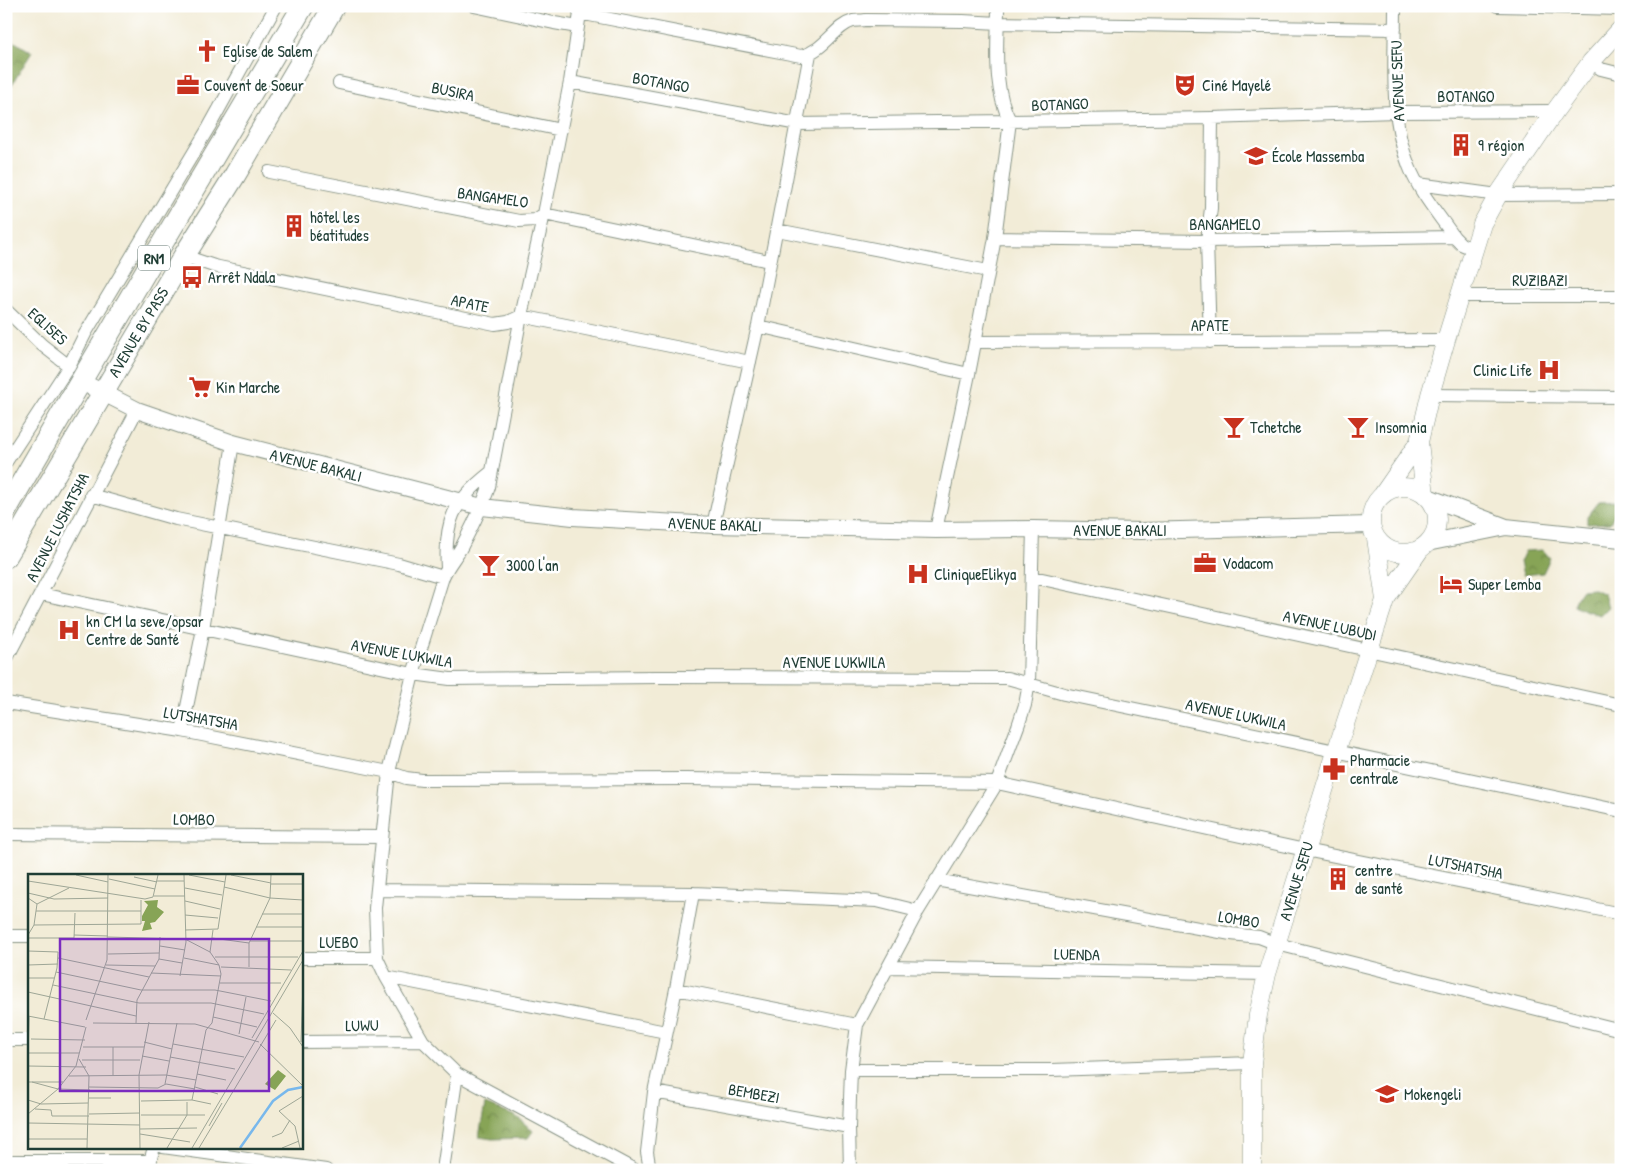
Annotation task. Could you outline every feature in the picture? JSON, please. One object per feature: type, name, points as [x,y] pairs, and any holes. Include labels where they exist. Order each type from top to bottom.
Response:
[{"type":"highway","name":"AVENUE BY PASS","points":[[6,557],[184,256],[236,175],[233,140],[303,6]]},
{"type":"highway","name":"AVENUE BY PASS","points":[[6,510],[74,374],[233,140],[334,6]]},
{"type":"main road","points":[[1419,442],[1427,496],[1436,512],[1437,520],[1432,536],[1424,545],[1412,552],[1396,551],[1383,545],[1374,531],[1373,508],[1419,442],[1430,395],[1482,224],[1498,195],[1555,112],[1591,62],[1621,29]]},
{"type":"main road","points":[[1383,494],[1393,489],[1404,487],[1416,489],[1427,496]]},
{"type":"main road","name":"AVENUE SEFU","points":[[1374,531],[1385,600]]},
{"type":"main road","name":"AVENUE SEFU","points":[[1252,1170],[1252,1063],[1258,1016],[1267,974],[1385,600],[1424,545]]},
{"type":"street","points":[[233,140],[276,6]]},
{"type":"street","points":[[474,6],[578,27]]},
{"type":"street","points":[[936,530],[995,238],[1010,121],[1003,106],[998,83],[998,6]]},
{"type":"street","name":"AVENUE SEFU","points":[[1395,6],[1396,112],[1401,142],[1409,167],[1454,238],[1461,244],[1473,249]]},
{"type":"street","points":[[1497,6],[1621,10]]},
{"type":"street","points":[[635,1170],[458,1074],[423,1040],[386,978],[377,958],[375,908],[389,772],[413,674],[445,572],[462,546],[482,507],[488,487],[570,82],[580,10],[802,56],[816,51],[845,25],[853,21],[963,21],[1395,29]]},
{"type":"street","points":[[713,525],[758,326],[810,54]]},
{"type":"street","points":[[1591,62],[1601,69],[1621,74]]},
{"type":"street","name":"BOTANGO","points":[[570,82],[798,124],[1212,118],[1396,112],[1555,112]]},
{"type":"street","name":"BUSIRA","points":[[339,83],[560,130]]},
{"type":"street","points":[[1210,342],[1207,241],[1211,208],[1212,118]]},
{"type":"street","name":"BANGAMELO","points":[[269,172],[519,221],[535,220],[544,214],[769,261]]},
{"type":"street","points":[[1418,184],[1498,195],[1621,194]]},
{"type":"street","points":[[777,230],[988,272]]},
{"type":"street","name":"BANGAMELO","points":[[995,238],[1207,241],[1454,238]]},
{"type":"street","name":"APATE","points":[[184,256],[214,266],[495,324],[508,322],[522,316],[750,362]]},
{"type":"street","name":"RUZIBAZI","points":[[1460,296],[1621,296]]},
{"type":"street","name":"EGLISES","points":[[6,310],[74,374]]},
{"type":"street","points":[[758,326],[969,374]]},
{"type":"street","name":"APATE","points":[[975,342],[1446,340]]},
{"type":"street","points":[[6,462],[74,374]]},
{"type":"street","name":"AVENUE BAKALI","points":[[74,374],[137,410],[233,443],[482,507],[573,517],[713,525],[936,530],[1374,531]]},
{"type":"street","points":[[1430,395],[1621,397]]},
{"type":"street","name":"AVENUE LUSHATSHA","points":[[6,660],[137,410]]},
{"type":"street","points":[[182,731],[203,629],[233,443]]},
{"type":"street","points":[[445,572],[445,543],[448,528],[460,502],[476,484],[490,473]]},
{"type":"street","points":[[91,495],[176,519],[445,572]]},
{"type":"street","points":[[1427,496],[1506,527],[1621,540]]},
{"type":"street","points":[[1424,545],[1506,527]]},
{"type":"street","points":[[850,1170],[849,1127],[857,1025],[936,880],[998,783],[1025,705],[1029,683],[1034,529]]},
{"type":"street","name":"AVENUE LUBUDI","points":[[1033,577],[1621,705]]},
{"type":"street","name":"AVENUE LUKWILA","points":[[41,594],[413,674],[450,679],[657,677],[1007,678],[1064,694],[1621,811]]},
{"type":"street","name":"LUTSHATSHA","points":[[6,703],[182,731],[422,780],[998,783],[1305,850],[1621,914]]},
{"type":"street","name":"LOMBO","points":[[6,834],[382,837]]},
{"type":"street","name":"LOMBO","points":[[936,880],[1231,934],[1259,937],[1278,944],[1621,1030]]},
{"type":"street","points":[[377,890],[693,892],[877,900],[918,911]]},
{"type":"street","points":[[650,1170],[647,1152],[654,1092],[676,989],[693,892]]},
{"type":"street","points":[[6,936],[28,936]]},
{"type":"street","name":"LUEBO","points":[[302,958],[377,958]]},
{"type":"street","name":"LUENDA","points":[[888,967],[1267,974]]},
{"type":"street","points":[[386,978],[666,1032]]},
{"type":"street","points":[[676,989],[857,1025]]},
{"type":"street","points":[[6,1040],[28,1040]]},
{"type":"street","name":"LUWU","points":[[302,1042],[423,1040]]},
{"type":"street","points":[[852,1070],[1052,1070],[1252,1063]]},
{"type":"street","points":[[443,1170],[458,1074]]},
{"type":"street","name":"BEMBEZI","points":[[654,1092],[849,1127]]},
{"type":"street","points":[[6,1161],[149,1166],[154,1148]]},
{"type":"street","points":[[171,1148],[326,1170]]},
{"type":"green space","points":[[6,37],[32,52],[6,94]]},
{"type":"green space","points":[[1617,501],[1617,508],[1610,523],[1587,524],[1587,517],[1599,502]]},
{"type":"green space","points":[[1543,550],[1550,558],[1543,573],[1523,575],[1520,562],[1525,551]]},
{"type":"green space","points":[[1594,589],[1604,594],[1608,607],[1600,615],[1574,605],[1582,590]]},
{"type":"green space","points":[[485,1104],[517,1117],[533,1131],[528,1138],[492,1139],[479,1137]]},
{"type":"place","name":"Eglise de Salem","points":[[207,51]]},
{"type":"place","name":"Couvent de Soeur","points":[[188,85]]},
{"type":"place","name":"Ciné Mayelé","points":[[1185,85]]},
{"type":"place","name":"9 région","points":[[1461,145]]},
{"type":"place","name":"École Massemba","points":[[1256,156]]},
{"type":"place","name":"hôtel les béatitudes","points":[[294,226]]},
{"type":"place","name":"Arrêt Ndala","points":[[192,277]]},
{"type":"place","name":"Clinic Life","points":[[1549,370]]},
{"type":"place","name":"Kin Marche","points":[[200,387]]},
{"type":"place","name":"Tchetche","points":[[1234,427]]},
{"type":"place","name":"Insomnia","points":[[1358,427]]},
{"type":"place","name":"Vodacom","points":[[1205,563]]},
{"type":"place","name":"3000 l'an","points":[[489,565]]},
{"type":"place","name":"CliniqueElikya","points":[[918,574]]},
{"type":"place","name":"Super Lemba","points":[[1451,584]]},
{"type":"place","name":"kn CM la seve/opsar Centre de Santé","points":[[69,630]]},
{"type":"place","name":"Pharmacie centrale","points":[[1334,769]]},
{"type":"place","name":"centre de santé","points":[[1338,879]]},
{"type":"place","name":"Mokengeli","points":[[1387,1094]]}]
